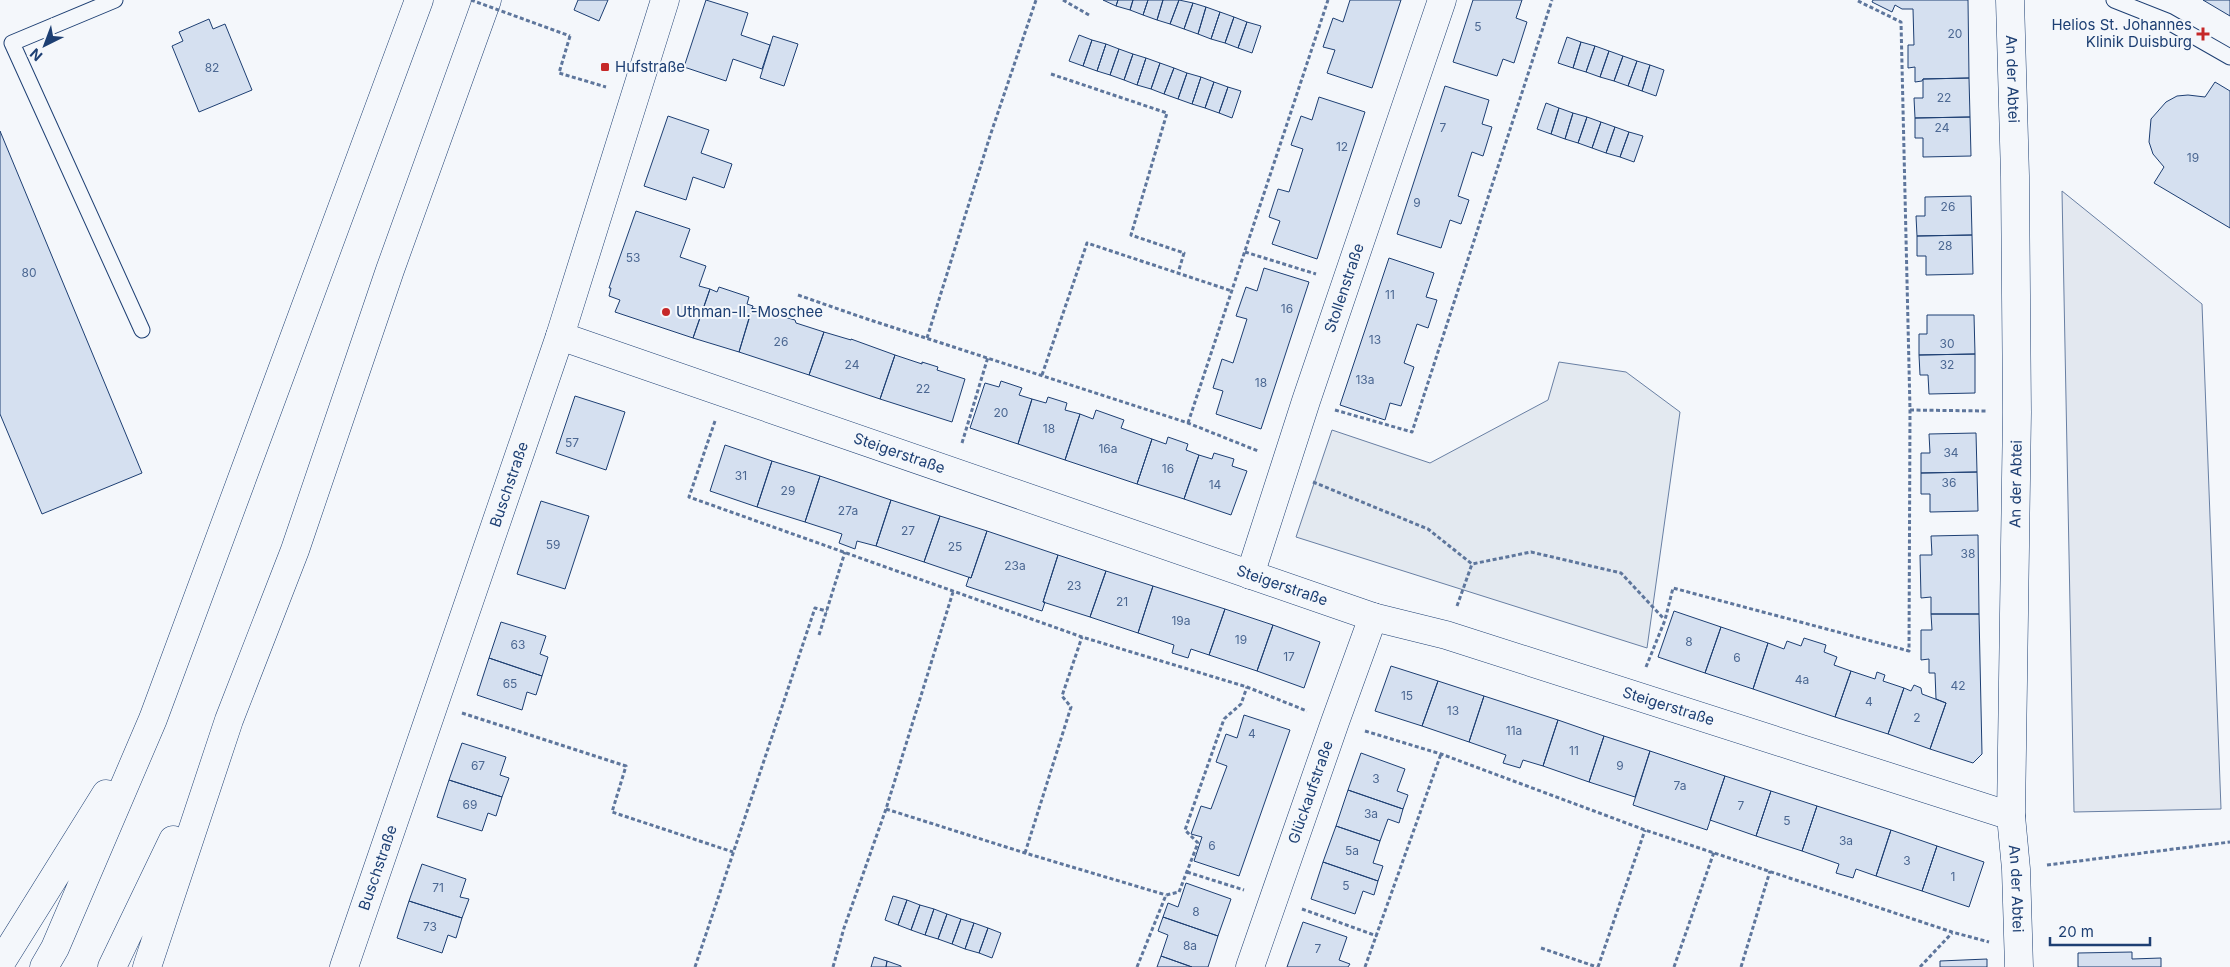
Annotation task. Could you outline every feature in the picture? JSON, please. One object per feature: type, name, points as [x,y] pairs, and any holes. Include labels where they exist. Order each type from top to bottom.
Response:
[{"type":"main road","points":[[44,967],[55,948],[153,719],[419,0]]},
{"type":"main road","points":[[147,967],[229,720],[294,550],[390,270],[487,0]]},
{"type":"main road","name":"Buschstraße","points":[[344,967],[560,336],[665,0]]},
{"type":"main road","name":"Stollenstraße","points":[[1250,575],[1306,401],[1442,0]]},
{"type":"main road","name":"An der Abtei","points":[[2010,0],[2015,176],[2017,412],[2010,816],[2016,869],[2019,967]]},
{"type":"main road","name":"Steigerstraße","points":[[560,336],[1373,617],[1446,635],[1635,694],[2010,816]]},
{"type":"main road","name":"Glückaufstraße","points":[[1250,967],[1373,617]]},
{"type":"main road","points":[[0,964],[153,719]]},
{"type":"main road","points":[[112,967],[229,720]]},
{"type":"lane","points":[[115,0],[12,43],[142,330]]},
{"type":"lane","points":[[2114,0],[2167,20],[2230,57]]},
{"type":"path","points":[[471,0],[570,36],[559,73],[634,96]]},
{"type":"path","points":[[927,338],[990,136],[1036,0]]},
{"type":"path","points":[[1063,0],[1089,14]]},
{"type":"path","points":[[1188,423],[1328,0]]},
{"type":"path","points":[[1306,401],[1412,432],[1552,0]]},
{"type":"path","points":[[1635,694],[1665,620],[1674,588],[1909,651],[1910,410],[1901,22],[1856,0]]},
{"type":"path","points":[[1051,74],[1167,113],[1131,236],[1184,253],[1178,273]]},
{"type":"path","points":[[1042,375],[1087,243],[1232,291]]},
{"type":"path","points":[[1245,252],[1346,284]]},
{"type":"path","points":[[798,295],[1188,423],[1253,448],[1283,470],[1428,529],[1472,564],[1531,552],[1621,573],[1665,620]]},
{"type":"path","points":[[953,471],[988,357]]},
{"type":"path","points":[[1910,410],[2017,412]]},
{"type":"path","points":[[820,635],[844,552]]},
{"type":"path","points":[[1446,635],[1472,564]]},
{"type":"path","points":[[833,967],[844,928],[886,809],[953,592]]},
{"type":"path","points":[[695,967],[815,608],[827,611]]},
{"type":"path","points":[[1025,854],[1071,707],[1062,696],[1082,637]]},
{"type":"path","points":[[886,809],[1025,854],[1166,895],[1179,892],[1198,842],[1186,830],[1224,719],[1241,704],[1247,687]]},
{"type":"path","points":[[435,704],[626,766],[612,812],[732,852]]},
{"type":"path","points":[[1365,967],[1441,754]]},
{"type":"path","points":[[1542,948],[1598,967],[1645,830]]},
{"type":"path","points":[[2016,869],[2230,842]]},
{"type":"path","points":[[1674,967],[1714,852]]},
{"type":"path","points":[[1186,872],[1273,899],[1377,936]]},
{"type":"path","points":[[1741,967],[1770,872]]},
{"type":"path","points":[[1137,967],[1166,895]]},
{"type":"path","points":[[1920,967],[1952,932]]},
{"type":"shaded area","points":[[2062,191],[2202,304],[2221,809],[2074,812]]},
{"type":"shaded area","points":[[1559,362],[1626,372],[1680,412],[1647,648],[1296,537],[1332,430],[1430,463],[1548,400]]},
{"type":"building","points":[[578,0],[608,0],[599,21],[574,10]]},
{"type":"building","points":[[706,0],[748,13],[741,35],[770,45],[762,69],[733,59],[726,81],[684,67]]},
{"type":"building","points":[[1103,0],[1118,0],[1116,6]]},
{"type":"building","points":[[1118,0],[1133,0],[1130,10],[1116,6]]},
{"type":"building","points":[[1133,0],[1148,0],[1143,15],[1130,10]]},
{"type":"building","points":[[1148,0],[1163,0],[1157,20],[1143,15]]},
{"type":"building","points":[[1163,0],[1179,0],[1170,24],[1157,20]]},
{"type":"building","points":[[1179,0],[1193,3],[1184,29],[1170,24]]},
{"type":"building","points":[[1350,0],[1401,0],[1372,88],[1327,73],[1335,50],[1323,47],[1333,18],[1343,22]]},
{"type":"building","points":[[1473,0],[1522,0],[1516,18],[1527,22],[1514,63],[1503,59],[1497,76],[1453,62]]},
{"type":"building","points":[[1873,0],[1968,0],[1969,78],[1923,79],[1922,81],[1915,82],[1915,67],[1908,68],[1908,45],[1914,45],[1913,9],[1902,9],[1895,5],[1892,12],[1872,2]]},
{"type":"building","points":[[2203,0],[2230,0],[2230,16]]},
{"type":"building","points":[[1193,3],[1206,7],[1198,34],[1184,29]]},
{"type":"building","points":[[1206,7],[1220,12],[1211,39],[1198,34]]},
{"type":"building","points":[[1220,12],[1234,17],[1225,43],[1211,39]]},
{"type":"building","points":[[1234,17],[1247,22],[1238,48],[1225,43]]},
{"type":"building","points":[[209,19],[213,29],[225,24],[252,90],[199,112],[172,46],[183,41],[179,32]]},
{"type":"building","points":[[1247,22],[1261,26],[1252,53],[1238,48]]},
{"type":"building","points":[[1079,35],[1092,40],[1083,66],[1069,61]]},
{"type":"building","points":[[773,36],[798,44],[784,86],[760,78]]},
{"type":"building","points":[[1567,37],[1581,42],[1573,68],[1558,63]]},
{"type":"building","points":[[1092,40],[1106,44],[1097,71],[1083,66]]},
{"type":"building","points":[[1581,42],[1595,46],[1586,72],[1573,68]]},
{"type":"building","points":[[1106,44],[1119,49],[1110,75],[1097,71]]},
{"type":"building","points":[[1595,46],[1609,51],[1600,77],[1586,72]]},
{"type":"building","points":[[1119,49],[1133,54],[1124,80],[1110,75]]},
{"type":"building","points":[[1609,51],[1623,56],[1614,81],[1600,77]]},
{"type":"building","points":[[1133,54],[1146,58],[1137,85],[1124,80]]},
{"type":"building","points":[[1623,56],[1637,61],[1628,86],[1614,81]]},
{"type":"building","points":[[1146,58],[1160,63],[1151,89],[1137,85]]},
{"type":"building","points":[[1637,61],[1650,65],[1642,91],[1628,86]]},
{"type":"building","points":[[1160,63],[1174,68],[1164,94],[1151,89]]},
{"type":"building","points":[[1650,65],[1664,70],[1656,96],[1642,91]]},
{"type":"building","points":[[1174,68],[1187,73],[1178,99],[1164,94]]},
{"type":"building","points":[[1187,73],[1201,77],[1192,104],[1178,99]]},
{"type":"building","points":[[1201,77],[1214,82],[1205,108],[1192,104]]},
{"type":"building","points":[[1969,78],[1970,117],[1915,118],[1914,98],[1923,98],[1923,79]]},
{"type":"building","points":[[1214,82],[1228,87],[1219,113],[1205,108]]},
{"type":"building","points":[[2215,82],[2230,91],[2230,228],[2154,183],[2164,167],[2153,154],[2149,142],[2151,119],[2166,102],[2177,96],[2205,97]]},
{"type":"building","points":[[1445,86],[1489,100],[1482,124],[1492,127],[1483,156],[1472,152],[1458,196],[1469,200],[1461,224],[1450,220],[1441,248],[1397,234]]},
{"type":"building","points":[[1228,87],[1241,91],[1232,118],[1219,113]]},
{"type":"building","points":[[1319,97],[1365,112],[1317,259],[1272,244],[1280,221],[1269,217],[1278,189],[1289,192],[1303,149],[1291,145],[1301,116],[1312,120]]},
{"type":"building","points":[[1546,103],[1559,108],[1551,134],[1537,129]]},
{"type":"building","points":[[1559,108],[1573,113],[1565,139],[1551,134]]},
{"type":"building","points":[[1573,113],[1587,117],[1578,143],[1565,139]]},
{"type":"building","points":[[668,116],[709,130],[701,153],[732,164],[724,188],[693,177],[686,200],[644,186]]},
{"type":"building","points":[[1587,117],[1601,122],[1592,148],[1578,143]]},
{"type":"building","points":[[1970,117],[1971,156],[1923,157],[1923,138],[1915,138],[1915,118]]},
{"type":"building","points":[[1601,122],[1615,127],[1606,153],[1592,148]]},
{"type":"building","points":[[1615,127],[1629,132],[1620,157],[1606,153]]},
{"type":"building","points":[[0,131],[142,473],[42,514],[0,414]]},
{"type":"building","points":[[1629,132],[1643,136],[1634,162],[1620,157]]},
{"type":"building","points":[[1971,196],[1972,235],[1917,236],[1916,216],[1925,216],[1925,197]]},
{"type":"building","points":[[636,211],[690,229],[680,257],[706,266],[699,286],[710,289],[693,338],[615,312],[620,300],[609,296],[611,288],[609,288]]},
{"type":"building","points":[[1972,235],[1973,274],[1926,275],[1926,256],[1917,256],[1917,236]]},
{"type":"building","points":[[1389,258],[1434,273],[1426,297],[1437,300],[1428,328],[1417,324],[1404,363],[1414,367],[1401,406],[1390,403],[1385,420],[1340,405]]},
{"type":"building","points":[[1264,268],[1309,282],[1261,429],[1216,414],[1223,391],[1213,388],[1222,359],[1233,363],[1247,319],[1236,316],[1246,287],[1257,291]]},
{"type":"building","points":[[719,287],[749,297],[747,304],[753,306],[739,352],[693,338],[710,289],[717,292]]},
{"type":"building","points":[[752,308],[795,320],[796,323],[824,332],[809,375],[739,352]]},
{"type":"building","points":[[1927,315],[1974,315],[1975,354],[1919,355],[1919,334],[1927,334]]},
{"type":"building","points":[[824,332],[851,339],[895,355],[880,399],[809,375]]},
{"type":"building","points":[[1975,354],[1975,393],[1929,394],[1928,375],[1920,375],[1919,355]]},
{"type":"building","points":[[895,355],[938,367],[937,370],[965,379],[952,422],[880,399]]},
{"type":"building","points":[[1001,381],[1022,388],[1019,395],[1032,399],[1018,444],[970,428],[985,383],[999,387]]},
{"type":"building","points":[[575,396],[625,412],[606,470],[556,453]]},
{"type":"building","points":[[1048,397],[1067,403],[1065,410],[1080,414],[1065,460],[1018,444],[1032,399],[1046,403]]},
{"type":"building","points":[[1096,410],[1124,420],[1121,428],[1152,439],[1137,484],[1065,460],[1080,414],[1093,419]]},
{"type":"building","points":[[1976,433],[1977,472],[1921,473],[1921,453],[1930,453],[1929,434]]},
{"type":"building","points":[[1168,437],[1188,444],[1186,450],[1199,455],[1184,499],[1137,484],[1152,439],[1166,444]]},
{"type":"building","points":[[725,445],[772,461],[757,507],[710,491]]},
{"type":"building","points":[[1214,453],[1234,459],[1232,466],[1247,471],[1231,515],[1184,499],[1199,455],[1212,459]]},
{"type":"building","points":[[772,461],[820,476],[805,522],[757,507]]},
{"type":"building","points":[[1977,472],[1978,511],[1930,512],[1930,494],[1921,494],[1921,473]]},
{"type":"building","points":[[820,476],[891,500],[876,546],[857,541],[855,549],[839,543],[842,534],[805,522]]},
{"type":"building","points":[[891,500],[940,516],[924,562],[876,546]]},
{"type":"building","points":[[541,501],[589,516],[565,589],[517,574]]},
{"type":"building","points":[[940,516],[987,531],[971,578],[924,562]]},
{"type":"building","points":[[987,531],[1058,555],[1043,602],[1045,602],[1042,611],[966,586],[969,577],[971,578]]},
{"type":"building","points":[[1978,535],[1979,614],[1931,614],[1931,597],[1921,598],[1920,555],[1932,555],[1931,536]]},
{"type":"building","points":[[1058,555],[1106,571],[1090,617],[1043,602]]},
{"type":"building","points":[[1106,571],[1153,586],[1138,633],[1090,617]]},
{"type":"building","points":[[1153,586],[1225,609],[1209,655],[1191,649],[1188,658],[1172,653],[1174,645],[1138,633]]},
{"type":"building","points":[[1225,609],[1273,625],[1257,671],[1209,655]]},
{"type":"building","points":[[1674,611],[1721,627],[1705,673],[1658,657]]},
{"type":"building","points":[[1931,614],[1979,614],[1982,754],[1973,763],[1930,749],[1946,703],[1936,699],[1935,673],[1929,673],[1929,659],[1921,660],[1921,630],[1932,630]]},
{"type":"building","points":[[501,622],[546,636],[540,654],[548,657],[542,676],[489,658]]},
{"type":"building","points":[[1273,625],[1320,642],[1304,688],[1257,671]]},
{"type":"building","points":[[1721,627],[1768,643],[1753,689],[1705,673]]},
{"type":"building","points":[[1804,638],[1826,645],[1824,652],[1837,657],[1834,665],[1851,671],[1835,717],[1753,689],[1768,643],[1784,649],[1787,641],[1801,646]]},
{"type":"building","points":[[489,658],[542,676],[536,695],[527,692],[522,710],[477,695]]},
{"type":"building","points":[[1391,666],[1438,681],[1422,726],[1375,711]]},
{"type":"building","points":[[1851,671],[1875,679],[1877,672],[1885,675],[1883,681],[1904,688],[1888,734],[1835,717]]},
{"type":"building","points":[[1438,681],[1484,696],[1469,742],[1422,726]]},
{"type":"building","points":[[1914,685],[1921,688],[1922,694],[1946,703],[1930,749],[1888,734],[1904,688],[1911,691]]},
{"type":"building","points":[[1484,696],[1558,720],[1543,766],[1523,760],[1520,768],[1503,763],[1506,755],[1469,742]]},
{"type":"building","points":[[1244,715],[1290,730],[1239,876],[1194,861],[1202,837],[1191,834],[1201,806],[1211,809],[1227,766],[1216,762],[1226,734],[1237,738]]},
{"type":"building","points":[[1558,720],[1604,736],[1589,782],[1543,766]]},
{"type":"building","points":[[1604,736],[1650,751],[1635,797],[1589,782]]},
{"type":"building","points":[[462,743],[506,757],[500,775],[509,778],[502,797],[449,780]]},
{"type":"building","points":[[1650,751],[1725,776],[1707,830],[1633,805]]},
{"type":"building","points":[[1361,753],[1405,769],[1397,791],[1408,795],[1403,809],[1348,790]]},
{"type":"building","points":[[1725,776],[1771,791],[1756,836],[1710,820]]},
{"type":"building","points":[[449,780],[502,797],[496,816],[488,813],[482,831],[437,817]]},
{"type":"building","points":[[1348,790],[1403,809],[1399,823],[1388,819],[1380,841],[1336,826]]},
{"type":"building","points":[[1771,791],[1817,806],[1802,851],[1756,836]]},
{"type":"building","points":[[1817,806],[1891,830],[1876,876],[1856,869],[1853,878],[1836,873],[1839,864],[1802,851]]},
{"type":"building","points":[[1336,826],[1380,841],[1373,863],[1383,866],[1378,881],[1323,862]]},
{"type":"building","points":[[1891,830],[1937,846],[1922,891],[1876,876]]},
{"type":"building","points":[[1937,846],[1984,862],[1969,907],[1922,891]]},
{"type":"building","points":[[1323,862],[1378,881],[1374,895],[1363,891],[1355,914],[1311,899]]},
{"type":"building","points":[[422,864],[466,879],[460,897],[469,899],[462,918],[409,901]]},
{"type":"building","points":[[1186,883],[1231,899],[1218,936],[1163,917],[1168,903],[1178,907]]},
{"type":"building","points":[[893,896],[907,900],[898,925],[885,920]]},
{"type":"building","points":[[907,900],[920,905],[911,930],[898,925]]},
{"type":"building","points":[[409,901],[462,918],[456,938],[448,935],[442,953],[397,938]]},
{"type":"building","points":[[920,905],[934,909],[925,935],[911,930]]},
{"type":"building","points":[[934,909],[947,914],[938,939],[925,935]]},
{"type":"building","points":[[947,914],[961,919],[952,944],[938,939]]},
{"type":"building","points":[[1163,917],[1218,936],[1208,967],[1192,967],[1161,956],[1168,935],[1158,931]]},
{"type":"building","points":[[961,919],[974,923],[965,949],[952,944]]},
{"type":"building","points":[[1303,922],[1347,937],[1339,960],[1350,964],[1348,967],[1287,967]]},
{"type":"building","points":[[974,923],[988,928],[979,953],[965,949]]},
{"type":"building","points":[[988,928],[1001,933],[992,958],[979,953]]},
{"type":"building","points":[[2132,952],[2132,959],[2161,958],[2161,967],[2078,967],[2078,953]]},
{"type":"building","points":[[1161,956],[1192,967],[1157,967]]},
{"type":"building","points":[[874,957],[887,961],[886,967],[871,967]]},
{"type":"building","points":[[1987,959],[1987,967],[1940,967],[1940,961]]},
{"type":"building","points":[[887,961],[901,966],[901,967],[886,967]]},
{"type":"place","name":"Helios St. Johannes Klinik Duisburg","points":[[2203,34]]},
{"type":"place","name":"Hufstraße","points":[[605,67]]},
{"type":"place","name":"Uthman-II.-Moschee","points":[[666,312]]}]
